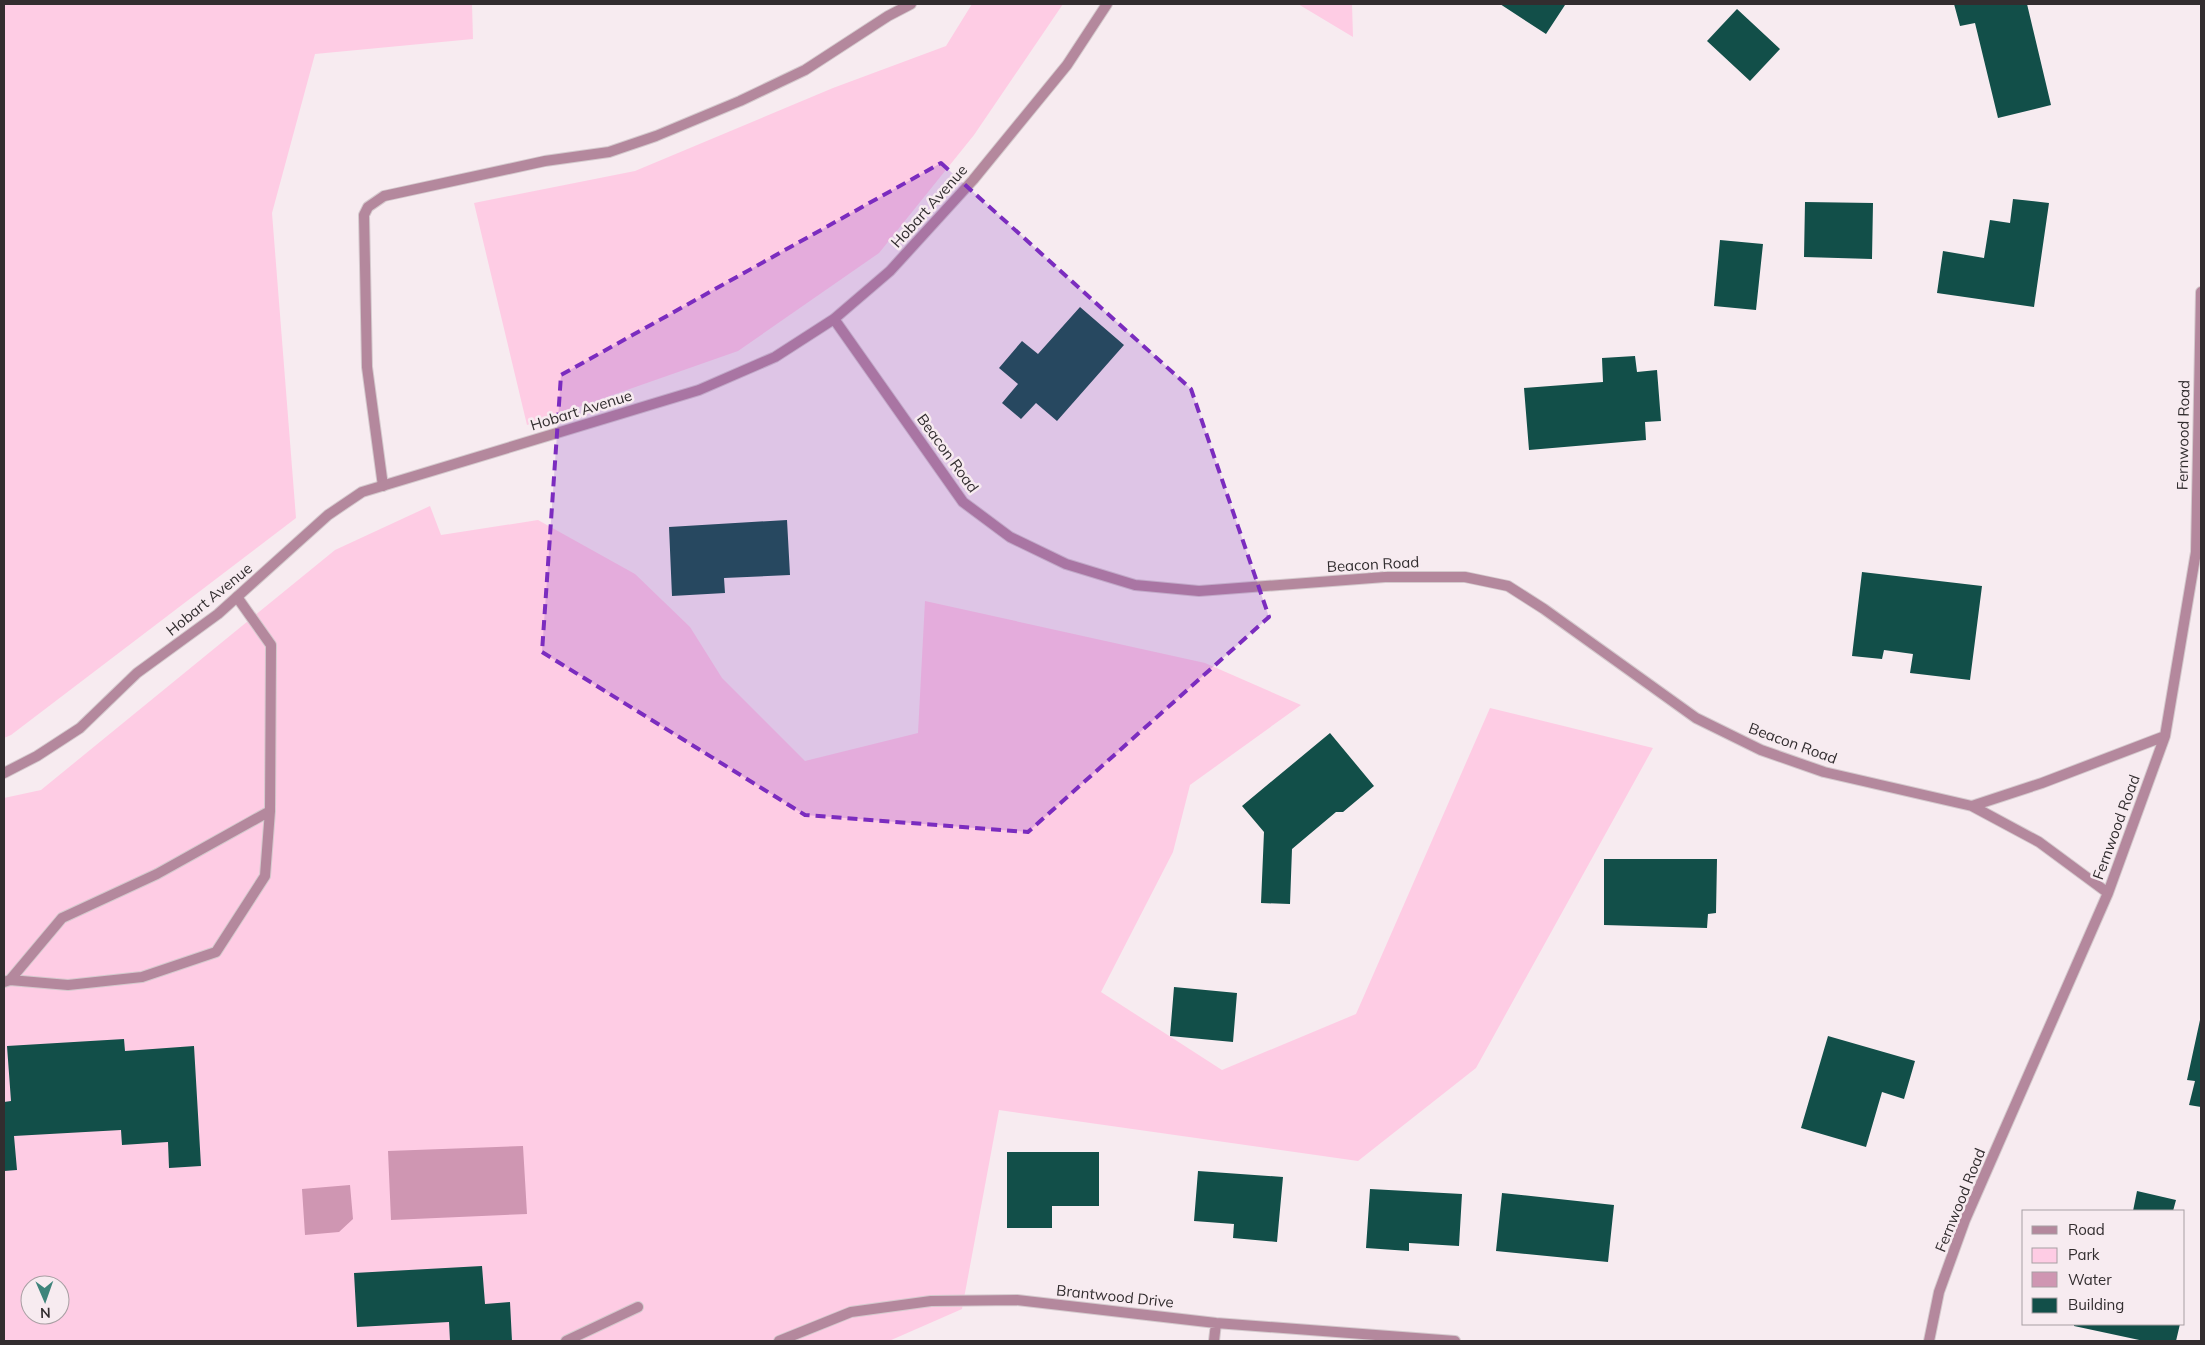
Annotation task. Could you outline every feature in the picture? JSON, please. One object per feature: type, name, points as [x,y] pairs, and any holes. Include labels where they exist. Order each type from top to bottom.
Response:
[{"type":"street","points":[[383,486],[367,367],[364,215],[368,207],[384,196],[545,161],[609,152],[656,136],[740,101],[805,70],[888,16],[911,4]]},
{"type":"street","name":"Hobart Avenue","points":[[4,773],[37,756],[80,728],[137,673],[218,614],[328,514],[362,492],[699,390],[775,357],[834,319],[890,271],[973,180],[1066,65],[1107,4]]},
{"type":"street","name":"Fernwood Road","points":[[1929,1341],[1940,1292],[1966,1220],[2108,893],[2165,736],[2196,552],[2201,292]]},
{"type":"street","name":"Beacon Road","points":[[834,319],[963,502],[1010,537],[1066,564],[1136,585],[1198,591],[1385,577],[1465,577],[1508,586],[1544,608],[1696,718],[1761,750],[1824,772],[1972,806],[2039,842],[2108,893]]},
{"type":"street","points":[[7,981],[68,985],[142,977],[216,952],[265,876],[270,811],[271,645],[237,597]]},
{"type":"street","points":[[1972,806],[2042,783],[2165,736]]},
{"type":"street","points":[[7,981],[62,918],[157,874],[270,811]]},
{"type":"street","name":"Brantwood Drive","points":[[778,1341],[851,1312],[931,1301],[1017,1300],[1216,1323],[1455,1341]]},
{"type":"street","points":[[566,1341],[638,1307]]},
{"type":"street","points":[[1214,1341],[1216,1323]]},
{"type":"highlighted area","points":[[941,163],[1191,389],[1269,617],[1028,832],[805,815],[542,652],[561,375]]},
{"type":"green space","points":[[4,4],[472,4],[473,39],[315,54],[272,213],[296,518],[11,735],[4,738]]},
{"type":"green space","points":[[972,4],[1063,4],[974,135],[879,253],[738,351],[527,425],[474,203],[635,171],[833,88],[946,46]]},
{"type":"green space","points":[[1298,4],[1352,4],[1353,37]]},
{"type":"green space","points":[[430,506],[441,535],[538,520],[635,574],[690,627],[722,678],[805,761],[918,733],[925,601],[1205,663],[1301,705],[1190,785],[1173,852],[1101,992],[1222,1070],[1356,1014],[1490,708],[1653,748],[1476,1068],[1358,1161],[999,1110],[962,1309],[889,1341],[4,1341],[4,798],[41,790],[335,550]]},
{"type":"water","points":[[523,1146],[527,1214],[391,1220],[388,1151]]},
{"type":"water","points":[[350,1185],[353,1219],[339,1232],[305,1235],[302,1189]]},
{"type":"building","points":[[1500,4],[1564,4],[1565,5],[1546,34]]},
{"type":"building","points":[[1954,4],[2027,4],[2051,105],[1998,118],[1975,23],[1960,26]]},
{"type":"building","points":[[1737,9],[1780,49],[1750,81],[1707,41]]},
{"type":"building","points":[[2013,199],[2049,203],[2034,307],[1937,293],[1943,251],[1984,258],[1990,220],[2010,223]]},
{"type":"building","points":[[1805,202],[1873,203],[1872,259],[1804,257]]},
{"type":"building","points":[[1720,240],[1763,244],[1756,310],[1714,306]]},
{"type":"building","points":[[1080,307],[1124,345],[1057,421],[1036,403],[1021,419],[1002,403],[1018,384],[999,368],[1022,341],[1038,354]]},
{"type":"building","points":[[1635,356],[1637,372],[1657,370],[1661,421],[1645,422],[1646,440],[1529,450],[1524,388],[1603,382],[1602,358]]},
{"type":"building","points":[[787,520],[790,575],[724,578],[725,593],[672,596],[669,527]]},
{"type":"building","points":[[1862,572],[1982,586],[1970,680],[1910,673],[1913,654],[1884,650],[1882,659],[1852,656]]},
{"type":"building","points":[[1330,733],[1374,786],[1343,812],[1336,812],[1292,849],[1290,904],[1261,903],[1264,832],[1242,806]]},
{"type":"building","points":[[1604,859],[1717,859],[1716,913],[1708,914],[1707,928],[1604,925]]},
{"type":"building","points":[[1174,987],[1237,993],[1233,1042],[1170,1036]]},
{"type":"building","points":[[2200,1020],[2201,1107],[2189,1105],[2195,1081],[2187,1080]]},
{"type":"building","points":[[1828,1036],[1915,1061],[1904,1099],[1882,1092],[1866,1147],[1801,1128]]},
{"type":"building","points":[[124,1039],[125,1051],[194,1046],[201,1166],[169,1168],[168,1142],[122,1145],[121,1130],[14,1136],[17,1170],[4,1171],[4,1102],[11,1101],[7,1046]]},
{"type":"building","points":[[1007,1152],[1099,1152],[1099,1206],[1052,1206],[1052,1228],[1007,1228]]},
{"type":"building","points":[[1198,1171],[1283,1177],[1277,1242],[1233,1238],[1234,1224],[1194,1221]]},
{"type":"building","points":[[1370,1189],[1462,1194],[1459,1246],[1409,1243],[1409,1251],[1366,1248]]},
{"type":"building","points":[[2137,1191],[2176,1200],[2173,1210],[2133,1210]]},
{"type":"building","points":[[1502,1193],[1614,1205],[1608,1262],[1496,1251]]},
{"type":"building","points":[[482,1266],[485,1304],[510,1302],[512,1341],[450,1341],[449,1322],[357,1327],[354,1273]]},
{"type":"building","points":[[2180,1325],[2176,1341],[2144,1341],[2074,1326]]}]
